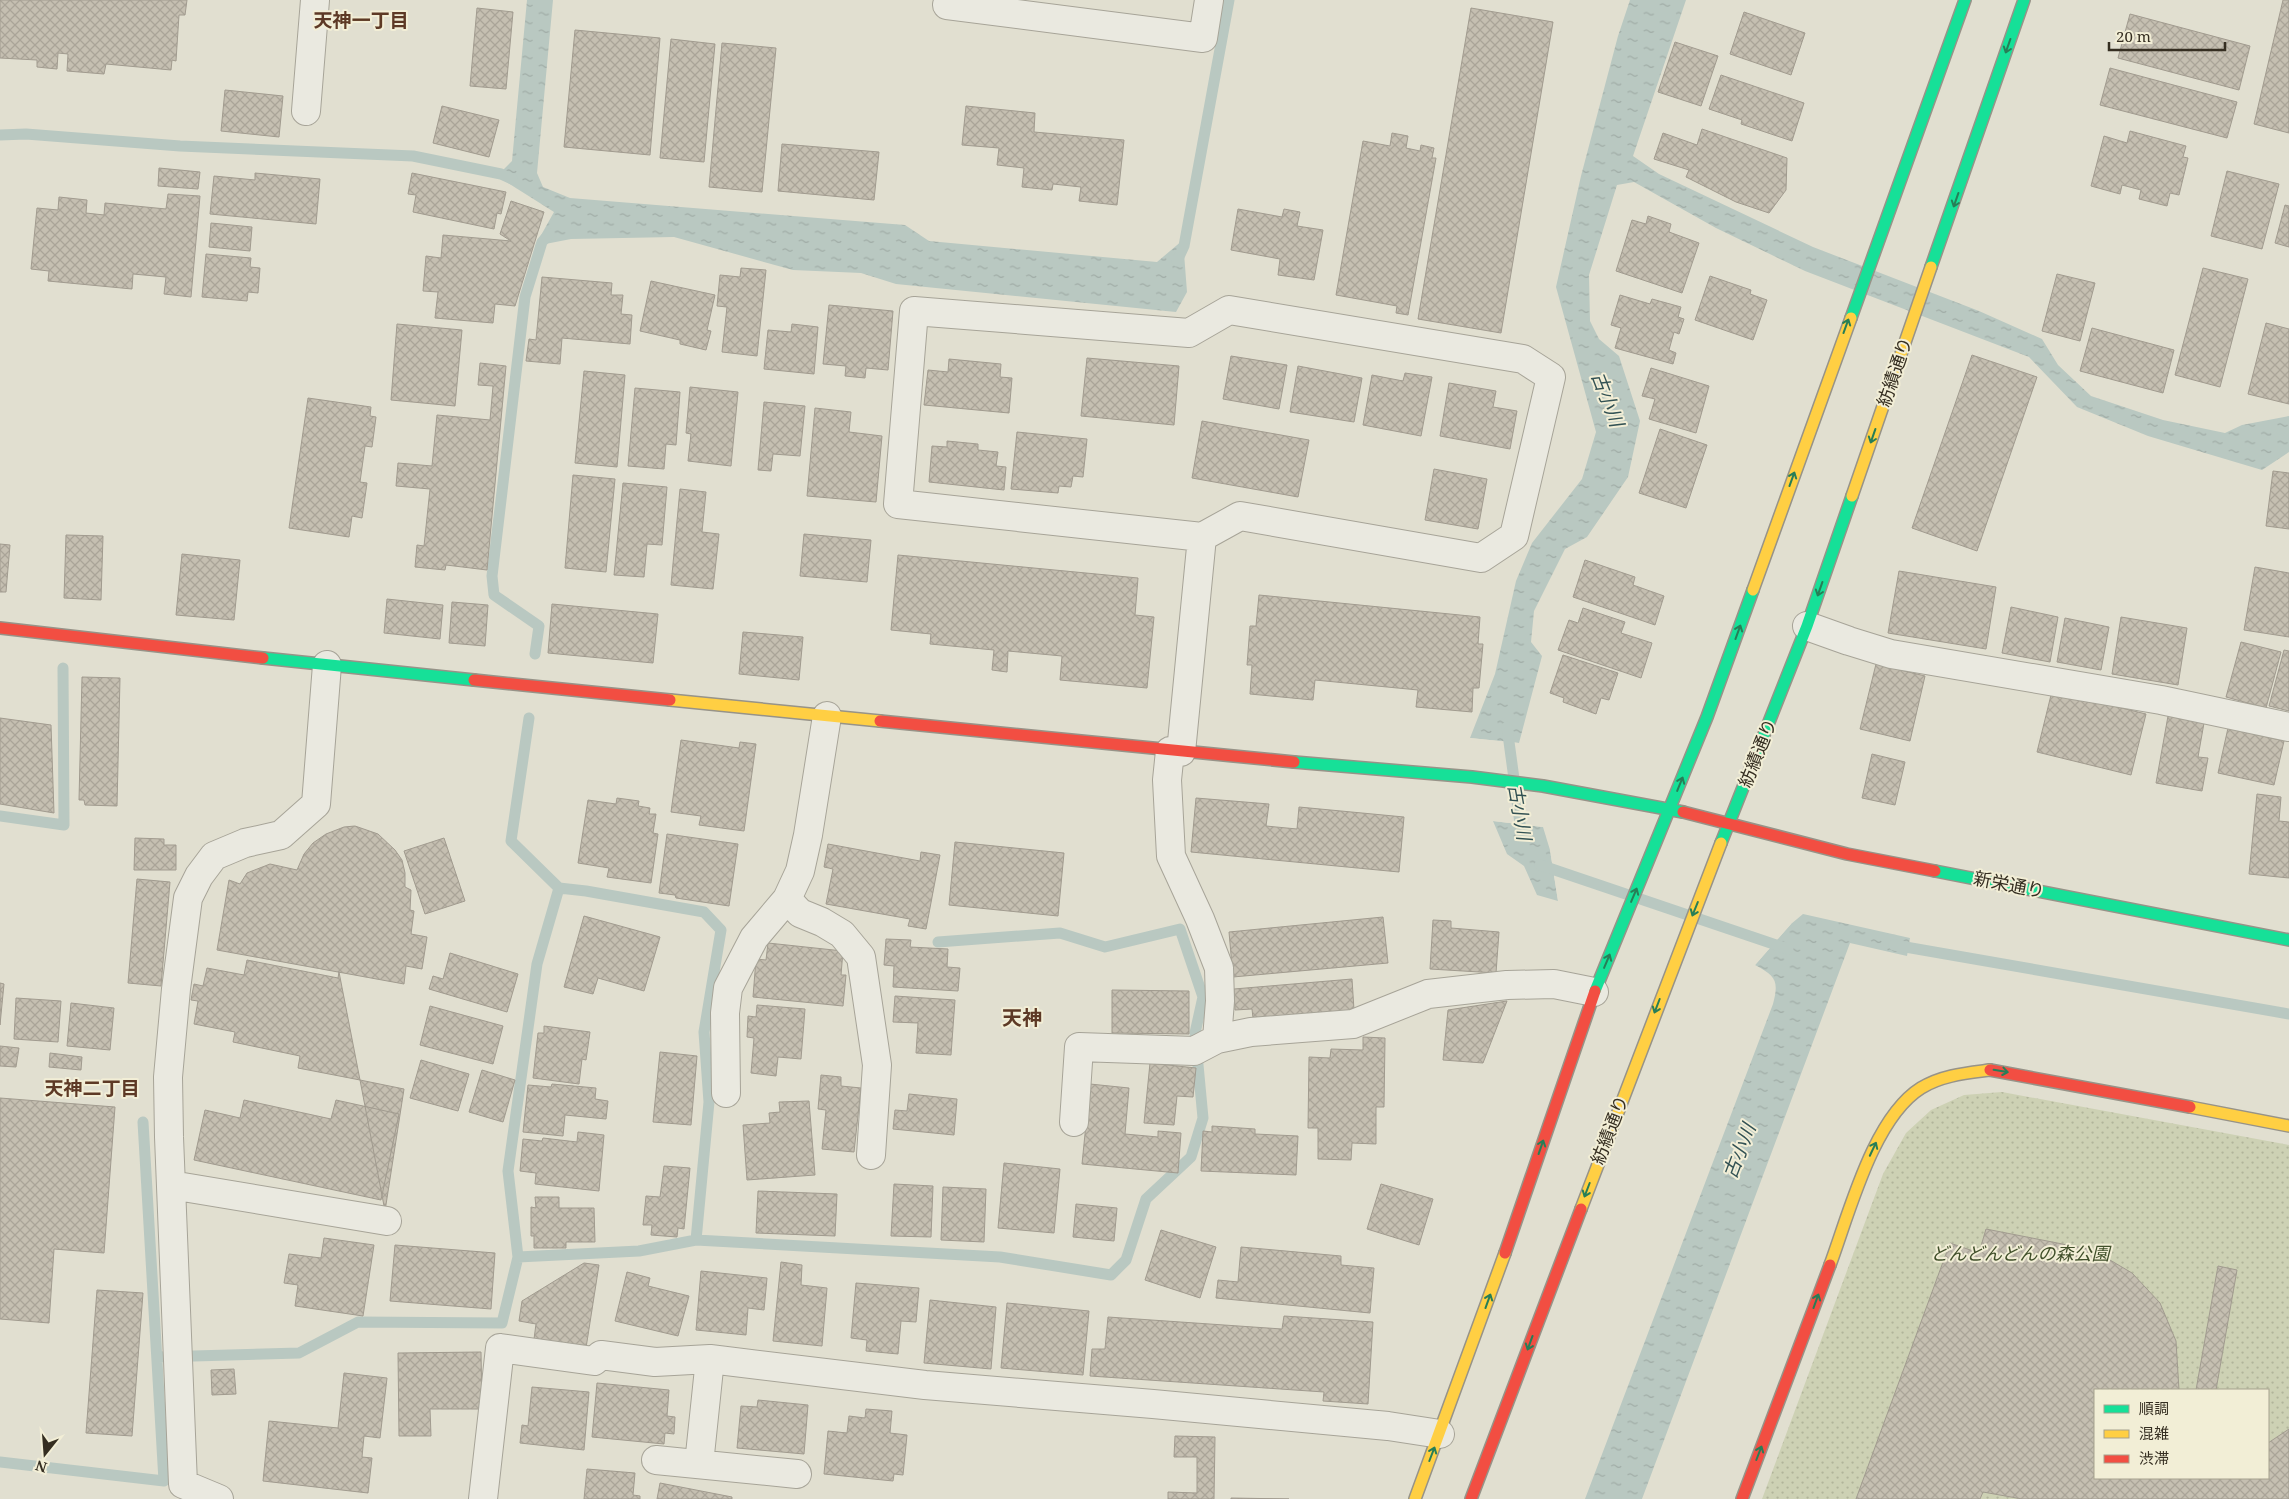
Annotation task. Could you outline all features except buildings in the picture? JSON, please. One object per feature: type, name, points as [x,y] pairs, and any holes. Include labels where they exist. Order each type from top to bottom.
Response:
[{"type":"main road","points":[[1415,1499],[1522,1203],[1594,992],[1708,717],[1965,0]]},
{"type":"main road","name":"紡績通り","points":[[1471,1499],[1674,960],[1714,864],[1807,626],[2024,0]]},
{"type":"main road","name":"新栄通り","points":[[0,628],[327,665],[1176,751],[1472,777],[1543,786],[1670,809],[1847,854],[2289,940]]},
{"type":"main road","points":[[1742,1499],[1873,1149],[1888,1121],[1903,1101],[1926,1084],[1958,1073],[1994,1070],[2289,1126]]},
{"type":"street","points":[[306,111],[315,0]]},
{"type":"street","points":[[947,6],[1203,38],[1209,0]]},
{"type":"street","points":[[1229,310],[1523,358],[1551,376],[1514,536],[1481,558],[1240,516],[1202,537],[898,504],[914,311],[1189,333],[1229,310]]},
{"type":"street","points":[[1202,537],[1176,751],[1167,780],[1171,856],[1200,919],[1219,968],[1220,1001],[1204,1046]]},
{"type":"street","points":[[1807,626],[1891,654],[2161,700],[2289,727]]},
{"type":"street","points":[[219,1499],[183,1484],[168,1077],[176,989],[188,898],[199,876],[214,856],[244,843],[281,835],[316,804],[327,665]]},
{"type":"street","points":[[726,1093],[725,1013],[728,988],[754,938],[787,899],[800,871],[808,835],[827,716]]},
{"type":"street","points":[[787,899],[800,913],[822,922],[842,934],[861,957],[877,1065],[871,1155]]},
{"type":"street","points":[[1074,1122],[1079,1046],[1204,1046],[1251,1032],[1354,1024],[1428,994],[1507,985],[1554,984],[1594,992]]},
{"type":"street","points":[[171,1184],[386,1221]]},
{"type":"street","points":[[483,1499],[500,1348],[594,1361],[601,1355],[655,1362],[710,1359],[925,1385],[1388,1426],[1440,1434]]},
{"type":"street","points":[[700,1464],[710,1359]]},
{"type":"street","points":[[656,1460],[797,1474]]},
{"type":"green space","name":"どんどんどんの森公園","points":[[2002,1092],[2289,1145],[2289,1499],[1762,1499],[1883,1174],[1906,1133],[1931,1110],[1964,1095]]},
{"type":"water","points":[[527,0],[553,0],[537,173],[543,187],[570,198],[905,225],[929,241],[1157,262],[1183,240],[1187,292],[1176,312],[896,284],[861,273],[793,270],[674,237],[571,239],[535,246],[554,212],[497,176],[512,161]]},
{"type":"water","points":[[1630,0],[1686,0],[1633,156],[1659,174],[1813,247],[1979,311],[2042,339],[2058,365],[2091,396],[2163,420],[2225,433],[2242,425],[2289,416],[2289,452],[2262,470],[2148,436],[2077,407],[2029,357],[1805,271],[1716,228],[1634,182],[1617,185],[1589,275],[1590,321],[1599,339],[1619,356],[1640,421],[1628,477],[1587,537],[1565,549],[1534,611],[1531,642],[1542,656],[1519,743],[1470,738],[1495,674],[1516,581],[1532,543],[1582,479],[1596,432],[1556,287],[1581,176],[1618,36]]},
{"type":"water","points":[[1493,821],[1543,827],[1550,850],[1558,901],[1537,895],[1524,866],[1507,854]]},
{"type":"water","points":[[1803,914],[1910,938],[1907,956],[1850,943],[1642,1499],[1585,1499],[1773,1004],[1776,990],[1774,980],[1768,972],[1755,965],[1791,924]]},
{"type":"pier","points":[[1470,738],[1519,743],[1520,746],[1470,740]]},
{"type":"pier","points":[[1493,819],[1542,824],[1543,827],[1493,821]]},
{"type":"pier","points":[[1550,850],[1553,851],[1560,902],[1558,901]]},
{"type":"pier","points":[[1789,923],[1791,924],[1755,965],[1753,964]]},
{"type":"waterway","points":[[1177,261],[1184,246],[1229,0]]},
{"type":"waterway","points":[[0,135],[26,134],[180,146],[413,156],[501,174],[512,179]]},
{"type":"waterway","points":[[535,654],[539,626],[494,595],[492,576],[525,297],[542,242],[549,234]]},
{"type":"waterway","points":[[0,816],[64,825],[63,668]]},
{"type":"waterway","points":[[158,1357],[299,1353],[358,1322],[502,1323],[518,1257],[508,1171],[537,964],[559,888],[511,841],[529,718]]},
{"type":"waterway","name":"古小川","points":[[1507,727],[1522,838]]},
{"type":"waterway","name":"古小川","points":[[1540,865],[1788,949]]},
{"type":"waterway","points":[[559,888],[704,912],[721,930],[704,1032],[709,1102],[696,1240]]},
{"type":"waterway","points":[[518,1257],[639,1251],[696,1240],[1000,1257],[1111,1275],[1126,1260],[1146,1199],[1191,1157],[1203,1118],[1195,1033],[1203,997],[1180,929],[1105,947],[1060,933],[938,942]]},
{"type":"waterway","points":[[1894,945],[2289,1014]]},
{"type":"waterway","points":[[0,1462],[164,1481],[143,1122]]},
{"type":"traffic: fast","points":[[1851,318],[1965,0]]},
{"type":"traffic: fast","points":[[1931,267],[2024,0]]},
{"type":"traffic: fast","points":[[1721,843],[1807,626],[1852,496]]},
{"type":"traffic: fast","points":[[1595,991],[1707,717],[1753,590]]},
{"type":"traffic: fast","points":[[263,658],[474,680]]},
{"type":"traffic: fast","points":[[1294,762],[1472,777],[1543,786],[1683,812]]},
{"type":"traffic: fast","points":[[1935,871],[2289,940]]},
{"type":"traffic: slow","points":[[1852,496],[1931,267]]},
{"type":"traffic: slow","points":[[1753,590],[1851,318]]},
{"type":"traffic: slow","points":[[670,700],[880,721]]},
{"type":"traffic: slow","points":[[1581,1209],[1721,843]]},
{"type":"traffic: slow","points":[[1830,1265],[1854,1194],[1876,1144],[1889,1121],[1904,1102],[1921,1088],[1937,1080],[1955,1075],[1990,1070]]},
{"type":"traffic: slow","points":[[2190,1107],[2289,1126]]},
{"type":"traffic: slow","points":[[1415,1499],[1505,1253]]},
{"type":"traffic: jam","points":[[0,628],[263,658]]},
{"type":"traffic: jam","points":[[474,680],[670,700]]},
{"type":"traffic: jam","points":[[880,721],[1294,762]]},
{"type":"traffic: jam","points":[[1683,812],[1847,854],[1935,871]]},
{"type":"traffic: jam","points":[[1505,1253],[1595,991]]},
{"type":"traffic: jam","points":[[1990,1070],[2190,1107]]},
{"type":"traffic: jam","points":[[1471,1499],[1581,1209]]},
{"type":"traffic: jam","points":[[1742,1499],[1830,1265]]},
{"type":"district","name":"天神一丁目","points":[[361,20]]},
{"type":"district","name":"天神","points":[[1022,1018]]},
{"type":"district","name":"天神二丁目","points":[[92,1088]]}]
